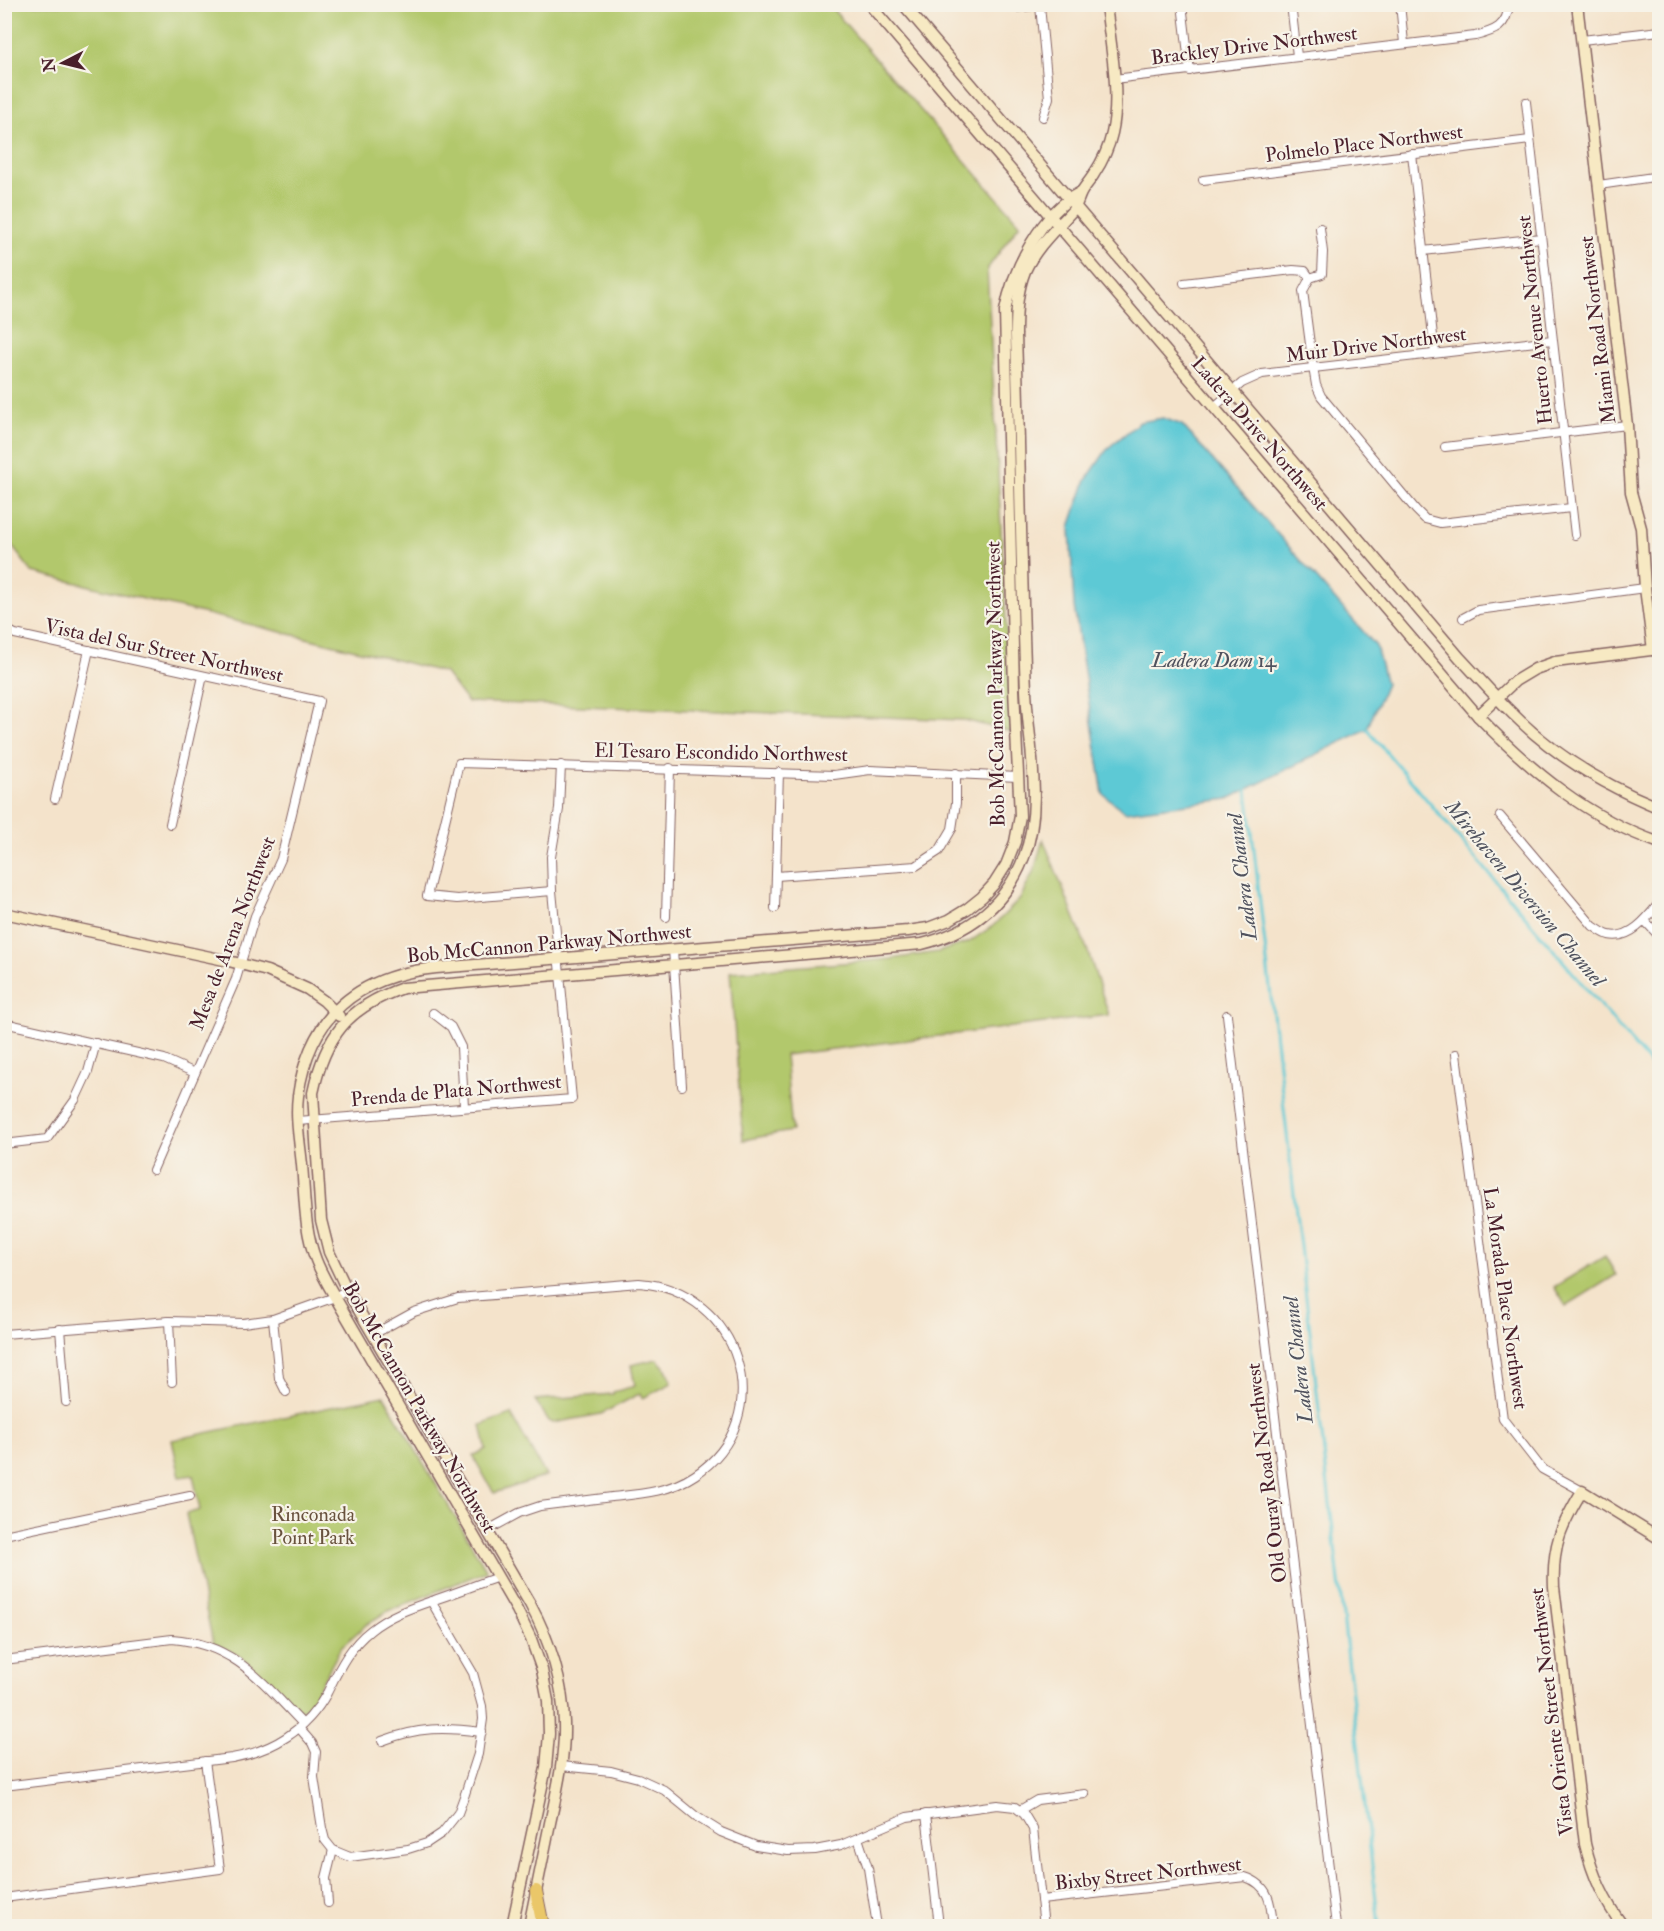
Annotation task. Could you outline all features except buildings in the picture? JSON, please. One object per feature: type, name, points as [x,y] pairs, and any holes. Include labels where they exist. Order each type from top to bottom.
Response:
[{"type":"main road","points":[[536,1891],[543,1926]]},
{"type":"street","name":"Ladera Drive Northwest","points":[[868,4],[1478,716],[1510,749],[1555,787],[1598,815],[1659,843]]},
{"type":"street","name":"Ladera Drive Northwest","points":[[903,4],[1460,658],[1497,698],[1562,755],[1616,788],[1659,808]]},
{"type":"street","points":[[1012,8],[1054,4]]},
{"type":"street","points":[[1054,222],[1095,173],[1105,155],[1112,134],[1115,115],[1114,79],[1106,4]]},
{"type":"street","points":[[1182,4],[1190,71]]},
{"type":"street","points":[[1291,4],[1297,56]]},
{"type":"street","points":[[1400,4],[1404,43]]},
{"type":"street","name":"Brackley Drive Northwest","points":[[1114,79],[1475,36],[1494,30],[1503,24],[1508,15],[1509,4]]},
{"type":"street","name":"Miami Road Northwest","points":[[1577,4],[1627,425],[1630,492],[1641,528],[1646,588],[1656,650]]},
{"type":"street","points":[[1040,6],[1049,98],[1043,117]]},
{"type":"street","points":[[1581,40],[1659,31]]},
{"type":"street","name":"Huerto Avenue Northwest","points":[[1526,102],[1575,535]]},
{"type":"street","name":"Polmelo Place Northwest","points":[[1203,180],[1530,140]]},
{"type":"street","points":[[1412,154],[1435,353]]},
{"type":"street","points":[[1599,185],[1659,176]]},
{"type":"street","name":"Bob McCannon Parkway Northwest","points":[[512,1926],[546,1765],[549,1718],[542,1670],[525,1624],[335,1297],[316,1260],[307,1224],[298,1121],[298,1098],[306,1062],[319,1033],[342,1003],[363,989],[390,976],[426,969],[928,928],[949,920],[967,909],[994,884],[1006,865],[1016,842],[1020,816],[1005,320],[1010,291],[1019,264],[1026,251],[1054,222]]},
{"type":"street","name":"Bob McCannon Parkway Northwest","points":[[529,1926],[561,1766],[564,1721],[556,1670],[538,1620],[511,1569],[347,1290],[329,1252],[321,1220],[314,1119],[313,1093],[320,1065],[334,1037],[354,1013],[385,994],[403,988],[561,973],[906,947],[940,940],[978,921],[1005,892],[1017,874],[1028,845],[1033,815],[1026,678],[1017,317],[1020,288],[1025,271],[1054,222]]},
{"type":"street","points":[[1320,228],[1323,252],[1322,274],[1310,278],[1303,291],[1316,385],[1329,406],[1416,510],[1425,519],[1440,523],[1571,508]]},
{"type":"street","points":[[1423,251],[1541,238]]},
{"type":"street","points":[[1184,283],[1293,270],[1305,271],[1310,278]]},
{"type":"street","name":"Muir Drive Northwest","points":[[1214,407],[1242,383],[1262,375],[1552,340]]},
{"type":"street","points":[[1445,447],[1627,425]]},
{"type":"street","points":[[1463,618],[1478,610],[1646,588]]},
{"type":"street","name":"Vista del Sur Street Northwest","points":[[4,628],[15,634],[319,701]]},
{"type":"street","points":[[55,799],[89,650]]},
{"type":"street","points":[[1478,716],[1515,681],[1535,669],[1555,662],[1656,650]]},
{"type":"street","points":[[170,824],[203,676]]},
{"type":"street","name":"Mesa de Arena Northwest","points":[[153,1170],[241,964],[255,916],[281,859],[319,701]]},
{"type":"street","name":"El Tesaro Escondido Northwest","points":[[552,891],[457,899],[427,896],[459,763],[834,775],[870,770],[1018,777]]},
{"type":"street","name":"Prenda de Plata Northwest","points":[[298,1121],[572,1099],[552,891],[551,857],[559,809],[561,765]]},
{"type":"street","points":[[666,917],[670,768]]},
{"type":"street","points":[[775,908],[779,772]]},
{"type":"street","points":[[776,876],[916,866],[939,852],[952,829],[956,803],[956,773]]},
{"type":"street","points":[[1500,816],[1593,926],[1607,935],[1619,936],[1632,930],[1645,921],[1659,902]]},
{"type":"street","points":[[4,913],[267,970],[295,982],[316,995],[345,1022]]},
{"type":"street","points":[[1645,921],[1659,937]]},
{"type":"street","points":[[674,949],[682,1086]]},
{"type":"street","points":[[433,1013],[451,1027],[461,1047],[464,1107]]},
{"type":"street","name":"Old Ouray Road Northwest","points":[[1227,1015],[1336,1926]]},
{"type":"street","points":[[4,1023],[164,1059],[195,1072]]},
{"type":"street","points":[[4,1144],[47,1139],[75,1101],[88,1072],[96,1043]]},
{"type":"street","name":"La Morada Place Northwest","points":[[1456,1054],[1503,1419],[1542,1469],[1659,1539]]},
{"type":"street","points":[[361,1342],[414,1312],[458,1298],[627,1284],[650,1284],[684,1295],[704,1308],[720,1325],[732,1346],[741,1380],[739,1410],[729,1438],[715,1458],[688,1480],[666,1490],[540,1506],[519,1513],[475,1538]]},
{"type":"street","points":[[4,1334],[169,1321],[243,1323],[273,1319],[335,1297],[347,1290]]},
{"type":"street","points":[[273,1319],[279,1378],[286,1392]]},
{"type":"street","points":[[169,1321],[172,1382]]},
{"type":"street","points":[[60,1329],[66,1402]]},
{"type":"street","name":"Vista Oriente Street Northwest","points":[[1582,1491],[1567,1516],[1556,1544],[1554,1587],[1585,1844],[1596,1880],[1615,1916],[1623,1926]]},
{"type":"street","points":[[4,1535],[190,1496]]},
{"type":"street","points":[[4,1786],[255,1753],[276,1744],[301,1726],[320,1704],[347,1654],[362,1637],[390,1617],[498,1577],[511,1569]]},
{"type":"street","points":[[4,1660],[172,1639],[192,1641],[231,1656],[248,1667],[301,1726],[310,1740],[316,1752],[315,1777],[322,1828],[325,1840],[333,1850],[350,1857],[408,1850],[427,1843],[439,1835],[458,1813],[472,1775],[482,1732],[482,1706],[473,1673],[431,1601]]},
{"type":"street","points":[[382,1741],[408,1732],[431,1728],[482,1732]]},
{"type":"street","points":[[4,1898],[220,1869],[205,1761]]},
{"type":"street","points":[[546,1765],[610,1771],[638,1778],[664,1790],[703,1821],[721,1832],[761,1847],[788,1851],[815,1850],[841,1845],[900,1819],[926,1814],[1003,1805],[1020,1810],[1028,1818],[1033,1828],[1044,1926]]},
{"type":"street","points":[[1020,1810],[1037,1800],[1084,1794]]},
{"type":"street","points":[[926,1814],[939,1926]]},
{"type":"street","points":[[858,1838],[868,1868],[877,1926]]},
{"type":"street","points":[[328,1903],[326,1878],[333,1850]]},
{"type":"street","name":"Bixby Street Northwest","points":[[1041,1900],[1238,1876],[1257,1882],[1266,1891],[1270,1900],[1274,1926]]},
{"type":"green space","points":[[5,5],[829,5],[1020,224],[987,269],[1012,732],[964,720],[467,702],[445,673],[32,572],[5,537]]},
{"type":"green space","points":[[1043,839],[1087,949],[1109,1015],[785,1055],[792,1131],[743,1140],[730,972],[891,959],[938,952],[969,942],[994,925],[1020,899],[1035,868]]},
{"type":"green space","points":[[1605,1256],[1616,1275],[1566,1306],[1554,1287]]},
{"type":"green space","points":[[657,1359],[666,1369],[672,1383],[643,1398],[641,1393],[601,1414],[553,1423],[549,1421],[535,1400],[613,1394],[613,1392],[635,1386],[631,1365]]},
{"type":"green space","name":"Rinconada Point Park","points":[[384,1396],[487,1571],[386,1612],[367,1624],[342,1646],[309,1706],[297,1713],[250,1665],[237,1655],[213,1643],[186,1514],[200,1510],[193,1475],[180,1477],[172,1440]]},
{"type":"green space","points":[[511,1414],[546,1476],[494,1493],[473,1456],[486,1449],[481,1425]]},
{"type":"water","name":"Ladera Dam 14","points":[[1163,418],[1182,425],[1376,646],[1386,684],[1367,729],[1228,799],[1125,812],[1103,794],[1074,606],[1070,527],[1086,480],[1108,448],[1140,422]]},
{"type":"waterway","name":"Mirehaven Diversion Channel","points":[[1367,729],[1660,1076]]},
{"type":"waterway","name":"Ladera Channel","points":[[1247,790],[1379,1926]]}]
